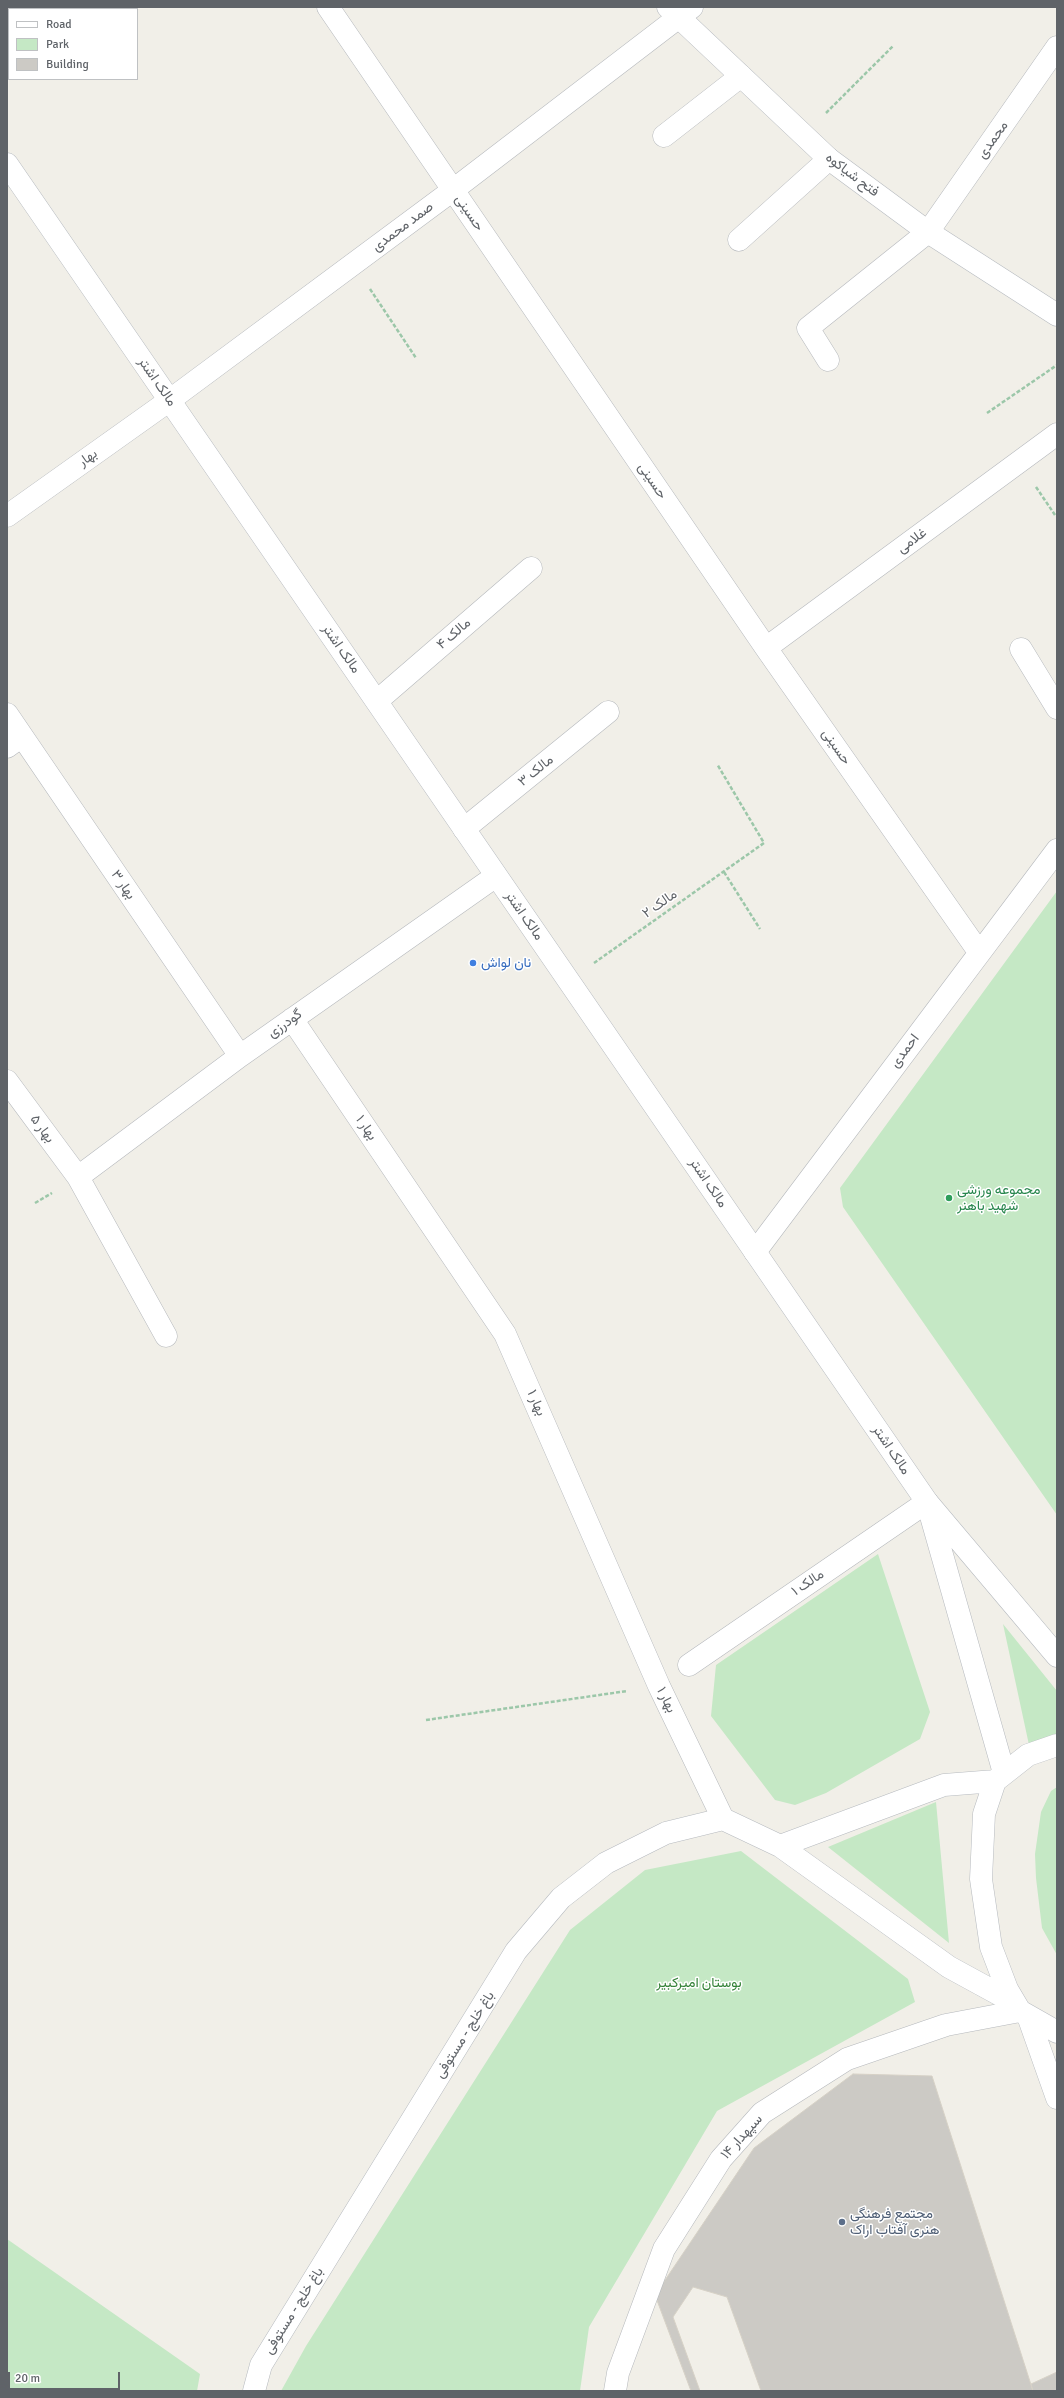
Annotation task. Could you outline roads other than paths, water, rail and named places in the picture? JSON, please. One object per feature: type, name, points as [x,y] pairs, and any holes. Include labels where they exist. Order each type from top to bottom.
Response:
[{"type":"street","name":"حسینی","points":[[328,7],[766,648],[979,952]]},
{"type":"street","name":"صمد محمدی","points":[[170,400],[453,190],[679,10]]},
{"type":"street","name":"فتح شیاکوه","points":[[679,10],[741,76],[829,159],[928,232],[1056,312]]},
{"type":"street","name":"محمدی","points":[[828,360],[808,328],[928,232],[1057,47]]},
{"type":"street","points":[[664,136],[741,76]]},
{"type":"street","points":[[739,240],[829,159]]},
{"type":"street","name":"مالک اشتر","points":[[7,164],[927,1502],[1057,1656]]},
{"type":"street","name":"بهار","points":[[7,516],[170,400]]},
{"type":"street","name":"غلامی","points":[[766,648],[1057,434]]},
{"type":"street","name":"مالک ۴","points":[[376,701],[531,568]]},
{"type":"street","points":[[1021,649],[1057,708]]},
{"type":"street","name":"مالک ۳","points":[[464,829],[608,712]]},
{"type":"street","name":"بهار ۳","points":[[7,714],[15,741],[240,1056]]},
{"type":"street","name":"احمدی","points":[[756,1252],[979,952],[1057,850]]},
{"type":"street","name":"گودرزی","points":[[78,1177],[240,1056],[496,876]]},
{"type":"street","name":"بهار ۱","points":[[292,1019],[505,1334],[659,1686],[723,1819]]},
{"type":"street","name":"بهار ۵","points":[[7,1081],[78,1177],[166,1336]]},
{"type":"street","points":[[927,1502],[1000,1777]]},
{"type":"street","name":"مالک ۱","points":[[689,1665],[927,1502]]},
{"type":"street","points":[[1057,1745],[1028,1755],[1000,1777],[984,1814],[981,1879],[991,1947],[1007,1990],[1021,2010],[1057,2098]]},
{"type":"street","points":[[780,1846],[944,1785],[1000,1777]]},
{"type":"street","points":[[723,1819],[780,1846],[949,1967],[1057,2032]]},
{"type":"street","name":"باغ خلج - مستوفی","points":[[254,2391],[261,2365],[516,1951],[560,1898],[606,1863],[666,1833],[723,1819]]},
{"type":"street","name":"سپهدار ۱۴","points":[[615,2391],[618,2373],[664,2249],[721,2159],[762,2113],[847,2059],[946,2025],[1021,2010]]},
{"type":"place","name":"نان لواش","points":[[473,963]]},
{"type":"place","name":"مجموعه ورزشی شهید باهنر","points":[[949,1198]]},
{"type":"place","name":"مجتمع فرهنگی هنری آفتاب اراک","points":[[842,2222]]},
{"type":"park label","name":"بوستان امیرکبیر","points":[[699,1983]]}]
